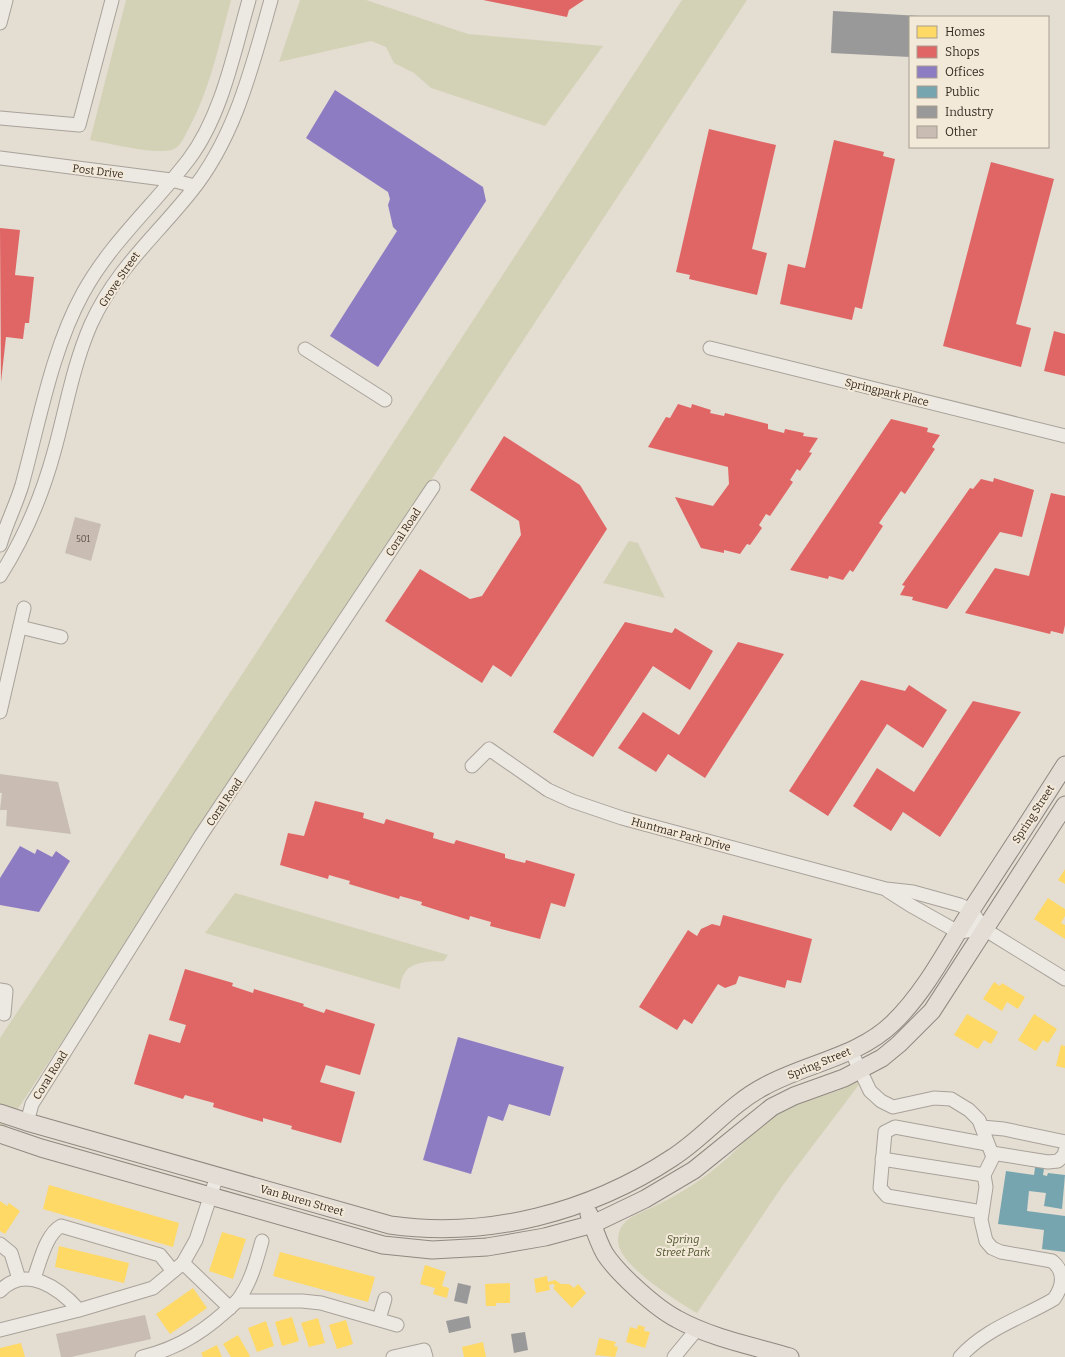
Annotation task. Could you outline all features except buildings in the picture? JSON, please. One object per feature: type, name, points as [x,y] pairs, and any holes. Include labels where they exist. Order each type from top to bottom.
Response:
[{"type":"main road","name":"Spring Street","points":[[586,1202],[637,1179],[672,1159],[743,1100],[763,1087],[792,1073],[851,1051],[871,1040],[893,1023],[931,974],[1065,765]]},
{"type":"main road","name":"Spring Street","points":[[593,1224],[645,1199],[694,1170],[772,1107],[794,1096],[860,1070],[899,1044],[932,1011],[984,928],[1065,805]]},
{"type":"main road","name":"Van Buren Street","points":[[0,1113],[364,1218],[418,1229],[471,1228],[499,1225],[525,1220],[586,1202]]},
{"type":"main road","name":"Van Buren Street","points":[[0,1134],[40,1148],[382,1245],[410,1249],[459,1249],[505,1245],[545,1237],[593,1224]]},
{"type":"main road","points":[[586,1202],[593,1224],[606,1255],[634,1285],[677,1319],[711,1334],[790,1357]]},
{"type":"street","points":[[0,23],[6,0]]},
{"type":"street","points":[[0,118],[79,125],[112,0]]},
{"type":"street","name":"Grove Street","points":[[0,545],[22,486],[60,345],[69,321],[95,271],[109,251],[190,158],[216,109],[227,78],[249,0]]},
{"type":"street","name":"Grove Street","points":[[0,576],[10,562],[44,487],[83,344],[101,303],[127,264],[195,186],[221,144],[241,103],[271,0]]},
{"type":"street","name":"Post Drive","points":[[0,158],[172,180],[195,186]]},
{"type":"street","name":"Springpark Place","points":[[710,348],[1065,436]]},
{"type":"street","points":[[305,349],[385,400]]},
{"type":"street","name":"Coral Road","points":[[27,1122],[32,1104],[194,846],[433,487]]},
{"type":"street","points":[[0,712],[24,608]]},
{"type":"street","points":[[20,627],[61,638]]},
{"type":"street","name":"Huntmar Park Drive","points":[[472,766],[489,749],[548,790],[572,802],[622,818],[886,889],[913,892],[960,905],[971,910]]},
{"type":"street","name":"Huntmar Park Drive","points":[[886,889],[910,905],[958,932]]},
{"type":"street","points":[[971,910],[984,928],[1065,979]]},
{"type":"street","points":[[958,932],[984,928]]},
{"type":"street","points":[[0,990],[6,991],[4,1014]]},
{"type":"street","points":[[851,1051],[870,1091],[881,1102],[893,1106],[934,1098],[951,1099],[969,1110],[980,1120],[992,1157],[984,1175],[986,1187],[981,1220],[986,1241],[992,1248],[1001,1252],[1052,1261],[1059,1265],[1063,1274],[1059,1292],[1054,1299],[991,1331],[971,1345],[960,1357]]},
{"type":"street","points":[[982,1212],[887,1196],[880,1188],[885,1132],[895,1127],[1048,1162],[1058,1161],[1064,1155],[1065,1151]]},
{"type":"street","points":[[982,1127],[1004,1129],[1065,1142]]},
{"type":"street","points":[[882,1159],[984,1175]]},
{"type":"street","points":[[0,1330],[79,1310],[152,1288],[178,1267],[196,1240],[216,1176]]},
{"type":"street","points":[[34,1278],[49,1237],[54,1230],[61,1226],[160,1255],[234,1304],[302,1301],[347,1309],[397,1325]]},
{"type":"street","points":[[142,1357],[176,1347],[198,1334],[234,1304],[244,1292],[252,1276],[262,1241]]},
{"type":"street","points":[[0,1244],[11,1253],[18,1279]]},
{"type":"street","points":[[0,1291],[18,1279],[34,1278],[66,1295],[79,1310]]},
{"type":"street","points":[[379,1319],[385,1299]]},
{"type":"street","points":[[674,1357],[698,1328]]},
{"type":"street","points":[[394,1357],[425,1353]]},
{"type":"green space","points":[[126,0],[231,0],[213,66],[202,99],[184,138],[179,146],[174,149],[167,151],[146,150],[90,140]]},
{"type":"green space","points":[[300,0],[366,0],[468,34],[603,46],[545,126],[431,88],[414,73],[394,63],[386,47],[371,41],[279,62]]},
{"type":"green space","points":[[682,0],[747,0],[0,1136],[0,1038],[239,679]]},
{"type":"green space","points":[[629,541],[638,543],[665,598],[603,583]]},
{"type":"green space","points":[[235,893],[448,955],[444,961],[421,963],[409,968],[402,980],[400,989],[205,933]]},
{"type":"green space","name":"Spring Street Park","points":[[864,1078],[783,1185],[697,1313],[650,1282],[628,1261],[621,1250],[618,1241],[621,1228],[628,1219],[688,1188],[728,1158],[749,1136],[778,1114],[799,1104],[843,1089]]}]
